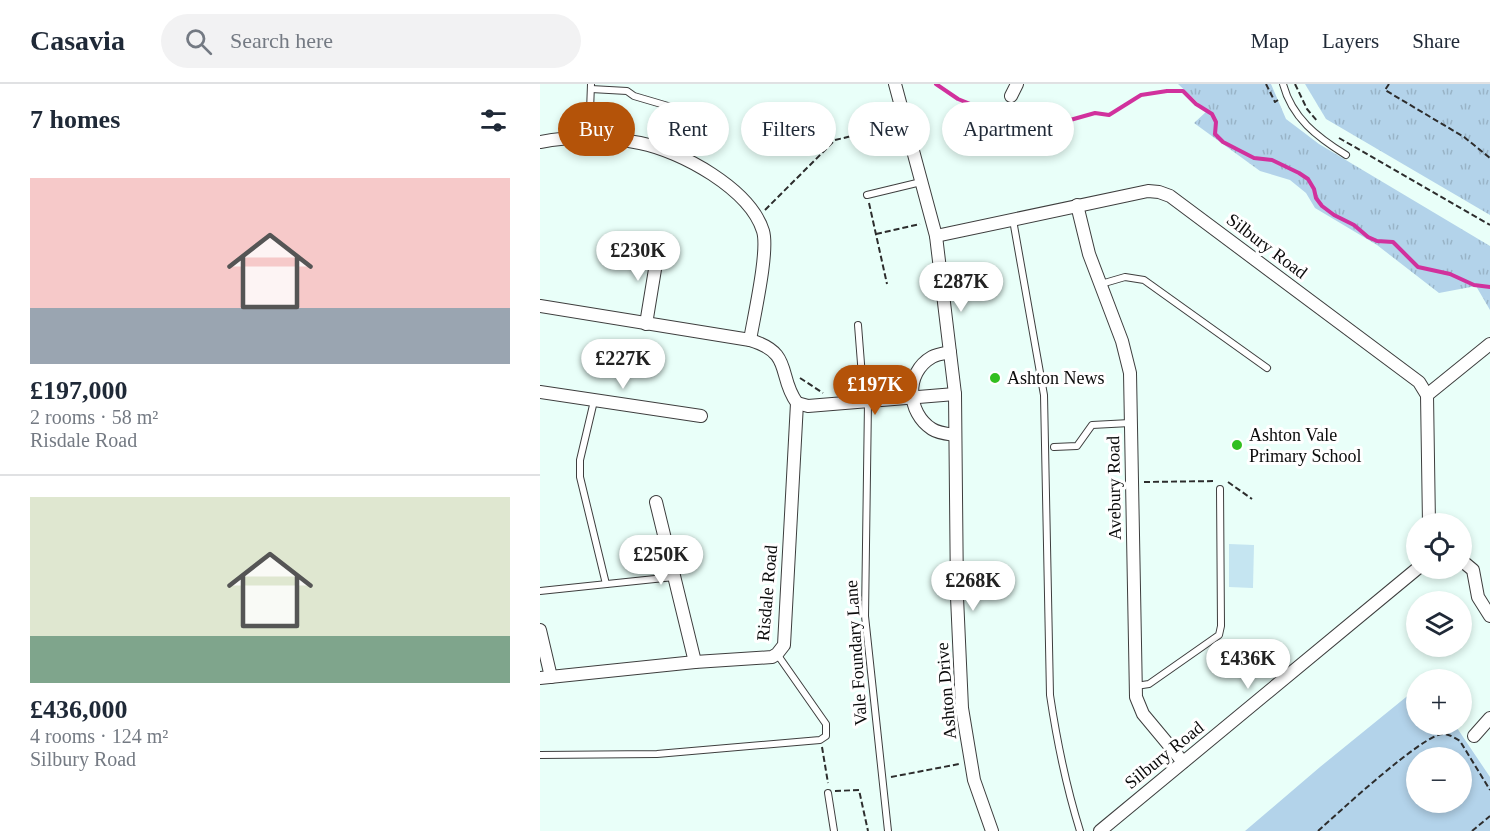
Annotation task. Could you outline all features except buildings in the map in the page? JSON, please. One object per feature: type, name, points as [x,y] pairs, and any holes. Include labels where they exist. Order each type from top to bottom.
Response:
[{"type":"street","name":"Ashton Drive","points":[[895,84],[900,102]]},
{"type":"street","points":[[1011,96],[1017,84]]},
{"type":"street","points":[[540,142],[558,140]]},
{"type":"street","points":[[635,143],[676,156],[711,173],[739,194],[757,218],[764,233],[762,269],[750,340]]},
{"type":"street","name":"Ashton Drive","points":[[914,156],[936,236],[955,394],[957,597],[962,697],[970,762],[992,831]]},
{"type":"street","name":"Silbury Road","points":[[936,236],[1077,205],[1148,191],[1159,192],[1170,196],[1419,382],[1427,396]]},
{"type":"street","name":"Avebury Road","points":[[1077,205],[1089,254],[1122,341],[1130,373],[1136,697],[1143,714],[1184,762]]},
{"type":"street","points":[[646,324],[658,250]]},
{"type":"street","name":"Risdale Road","points":[[540,306],[766,344],[782,363],[790,394],[797,403],[784,645],[777,654],[772,657],[545,677]]},
{"type":"street","points":[[1428,513],[1427,396],[1490,344]]},
{"type":"street","points":[[950,352],[932,357],[922,366],[913,382],[911,398],[914,409],[922,422],[934,431],[955,435]]},
{"type":"street","points":[[540,393],[701,417]]},
{"type":"street","points":[[797,403],[808,406],[955,394]]},
{"type":"street","points":[[656,502],[695,662]]},
{"type":"street","points":[[1472,569],[1478,597],[1490,616]]},
{"type":"street","name":"Silbury Road","points":[[1100,831],[1406,578]]},
{"type":"street","points":[[540,630],[545,677]]},
{"type":"street","points":[[1474,736],[1490,718]]},
{"type":"lane","points":[[1283,84],[1287,96],[1303,122],[1324,140],[1346,154]]},
{"type":"lane","points":[[590,102],[591,86],[627,91],[634,96],[654,102]]},
{"type":"lane","points":[[867,195],[921,182]]},
{"type":"lane","points":[[1013,219],[1044,395],[1050,695],[1057,744],[1080,831]]},
{"type":"lane","points":[[616,247],[658,250]]},
{"type":"lane","points":[[1100,284],[1125,277],[1144,280],[1267,368]]},
{"type":"lane","name":"Vale Foundary Lane","points":[[858,325],[866,401],[865,616],[888,831]]},
{"type":"lane","points":[[594,400],[580,460],[580,477],[606,584]]},
{"type":"lane","points":[[1054,447],[1077,446],[1092,426],[1131,423]]},
{"type":"lane","points":[[1136,686],[1149,684],[1219,635],[1221,626],[1220,489]]},
{"type":"lane","points":[[540,591],[674,577]]},
{"type":"lane","points":[[540,755],[657,754],[820,740],[826,736],[826,724],[777,654]]},
{"type":"lane","points":[[828,793],[834,831]]},
{"type":"path","points":[[1295,84],[1307,109],[1322,125]]},
{"type":"path","points":[[1389,84],[1385,90],[1464,137],[1490,158]]},
{"type":"path","points":[[1337,136],[1490,225]]},
{"type":"path","points":[[757,218],[835,140],[848,137]]},
{"type":"path","points":[[867,195],[887,284]]},
{"type":"path","points":[[876,234],[932,221]]},
{"type":"path","points":[[785,374],[816,388],[833,404]]},
{"type":"path","points":[[1132,482],[1226,481],[1252,499]]},
{"type":"path","points":[[1318,831],[1409,754],[1431,738],[1441,734],[1452,736],[1460,741],[1490,790]]},
{"type":"path","points":[[820,740],[830,792],[859,789],[868,831]]},
{"type":"path","points":[[881,779],[970,762]]},
{"type":"path","points":[[1472,831],[1490,816]]},
{"type":"green space","points":[[1178,84],[1271,84],[1286,119],[1319,144],[1490,246],[1490,310],[1476,286],[1439,293],[1377,245],[1315,208],[1306,193],[1290,180],[1260,171],[1194,123],[1207,111]]},
{"type":"green space","points":[[1305,84],[1490,84],[1490,215],[1326,119]]},
{"type":"green space","points":[[1406,697],[1406,735],[1462,735],[1470,747],[1406,747],[1406,813],[1472,813],[1472,750],[1490,777],[1490,831],[1245,831]]},
{"type":"shaded area","points":[[1229,544],[1254,545],[1253,588],[1229,587]]},
{"type":"waterway","points":[[936,84],[958,99],[985,110],[1006,129],[1016,131],[1044,122],[1056,124],[1095,113],[1109,115],[1141,95],[1183,91],[1196,104],[1212,114],[1216,122],[1215,134],[1223,142],[1254,158],[1272,160],[1299,173],[1308,179],[1322,206],[1354,225],[1368,237],[1377,241],[1393,242],[1418,267],[1450,274],[1474,285],[1490,287]]},
{"type":"place","name":"Ashton News","points":[[995,378]]},
{"type":"place","name":"Ashton Vale Primary School","points":[[1237,445]]}]
